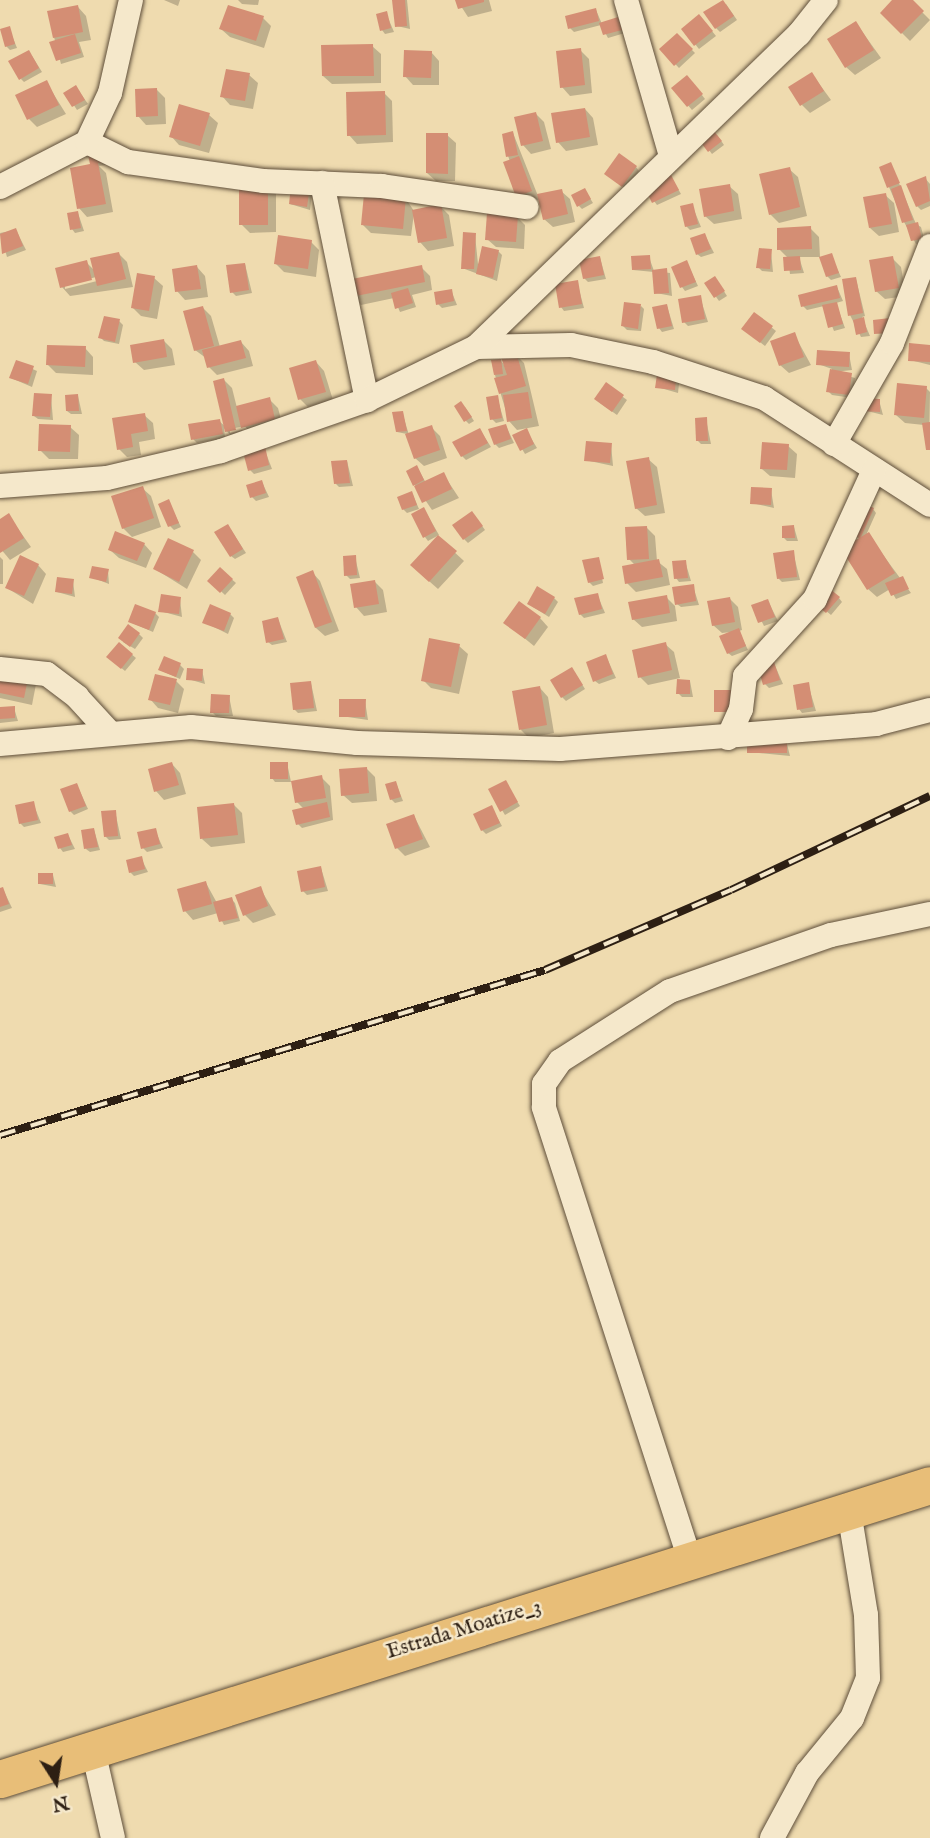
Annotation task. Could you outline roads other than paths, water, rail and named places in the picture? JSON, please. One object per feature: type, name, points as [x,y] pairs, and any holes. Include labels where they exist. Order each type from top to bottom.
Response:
[{"type":"highway","name":"Estrada Moatize_3","points":[[0,1779],[930,1485]]},
{"type":"street","points":[[0,187],[87,142],[110,93],[131,0]]},
{"type":"street","points":[[626,0],[671,156]]},
{"type":"street","points":[[0,486],[107,478],[220,451],[368,400],[476,347],[799,34],[826,0]]},
{"type":"street","points":[[87,142],[128,162],[263,181],[383,186],[526,207]]},
{"type":"street","points":[[323,183],[368,400]]},
{"type":"street","points":[[834,444],[892,343],[930,246]]},
{"type":"street","points":[[476,347],[571,345],[653,362],[764,398],[930,505]]},
{"type":"street","points":[[728,738],[741,709],[745,676],[815,599],[874,470]]},
{"type":"street","points":[[0,669],[47,674],[77,697],[111,734]]},
{"type":"street","points":[[0,744],[191,727],[357,743],[560,749],[728,738],[876,724],[930,709]]},
{"type":"street","points":[[690,1560],[544,1107],[544,1084],[560,1061],[670,991],[831,935],[930,914]]},
{"type":"street","points":[[772,1838],[807,1773],[852,1718],[868,1678],[866,1615],[849,1511]]},
{"type":"street","points":[[93,1750],[113,1838]]},
{"type":"railway","points":[[0,1135],[545,970],[731,890],[930,796]]}]
